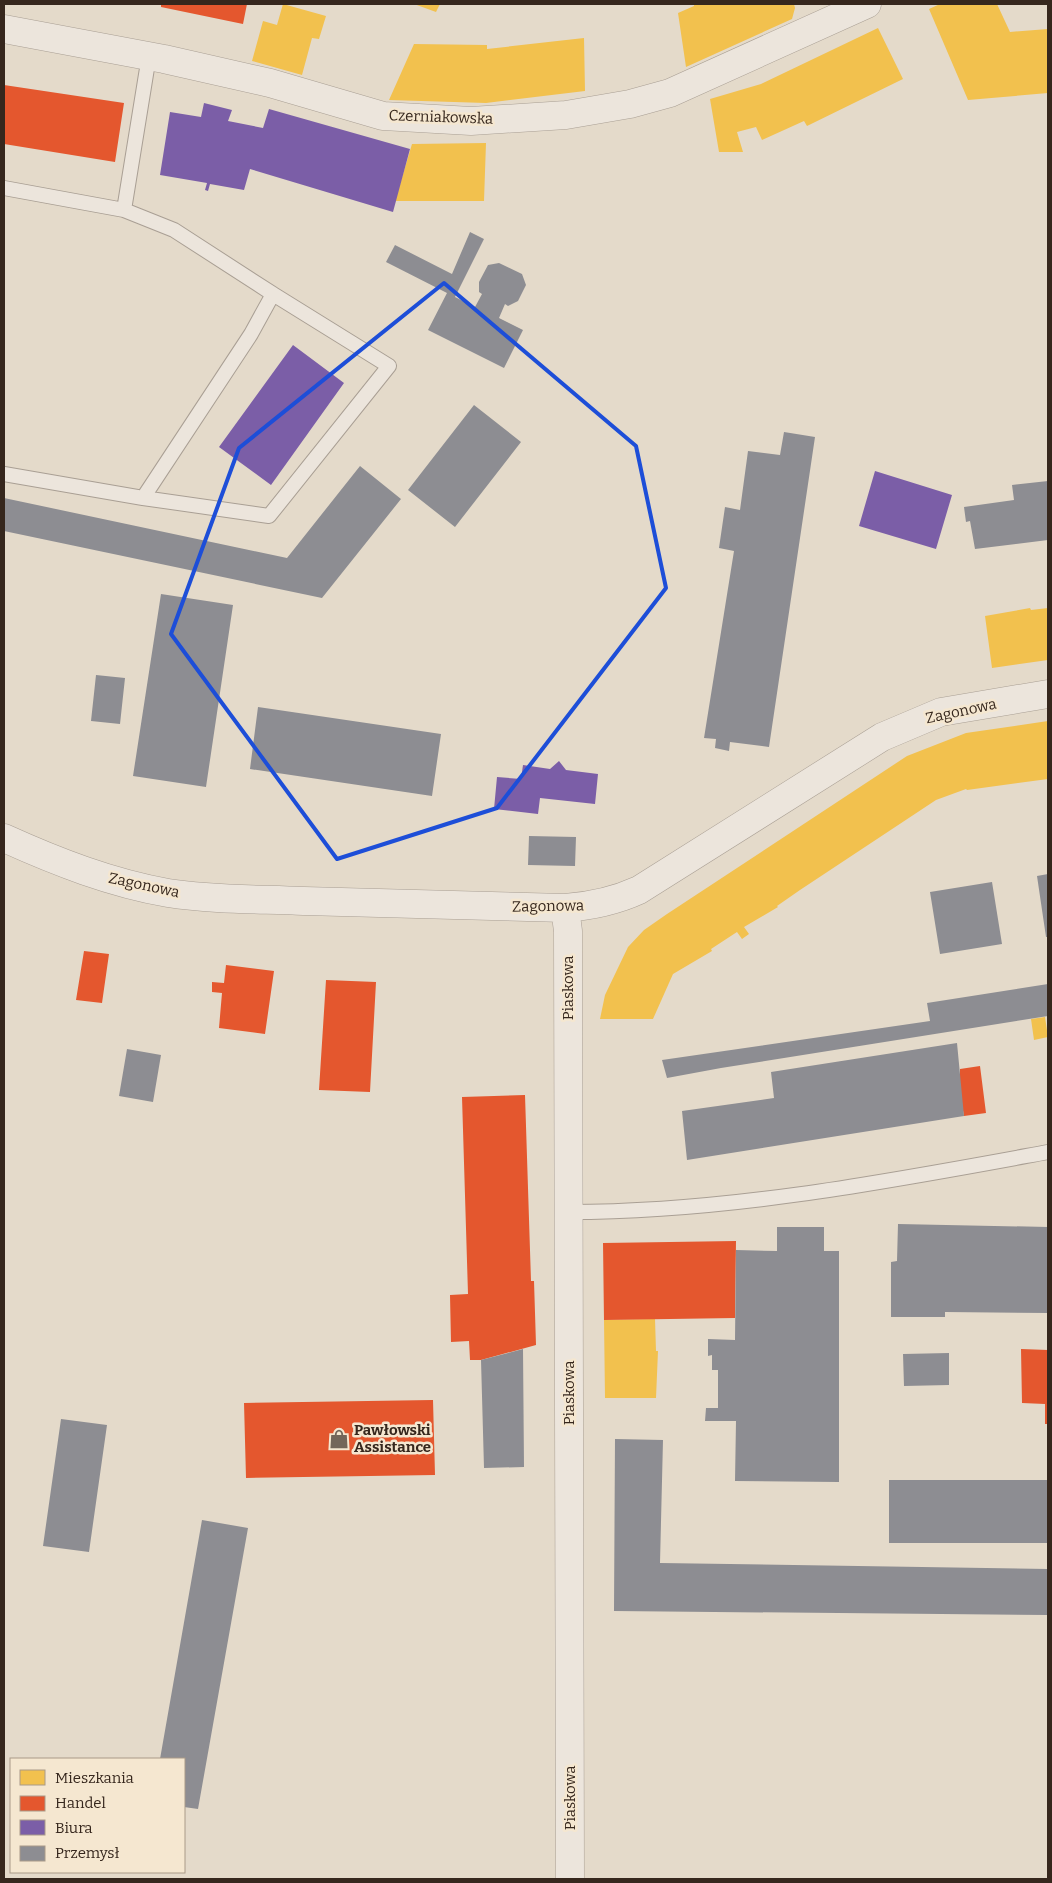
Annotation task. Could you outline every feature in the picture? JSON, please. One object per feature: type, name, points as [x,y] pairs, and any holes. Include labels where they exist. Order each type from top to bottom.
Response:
[{"type":"street","name":"Czerniakowska","points":[[4,29],[149,56],[270,83],[383,116],[471,121],[566,115],[630,104],[670,93],[867,4]]},
{"type":"street","name":"Zagonowa","points":[[4,838],[51,859],[87,872],[170,893],[291,901],[565,908],[606,902],[640,890],[882,737],[910,724],[941,712],[1048,694]]},
{"type":"street","name":"Piaskowa","points":[[565,908],[568,931],[570,1879]]},
{"type":"lane","points":[[124,210],[149,56]]},
{"type":"lane","points":[[4,188],[124,210],[174,230],[389,366],[269,516],[143,498],[4,474]]},
{"type":"lane","points":[[143,498],[251,334],[273,294]]},
{"type":"lane","points":[[568,1212],[605,1212],[737,1202],[925,1174],[1048,1152]]},
{"type":"highlighted area","points":[[444,283],[636,446],[666,588],[497,808],[337,859],[171,634],[239,448]]},
{"type":"building: Mieszkania","points":[[283,4],[326,16],[319,39],[312,38],[302,75],[252,61],[263,21],[277,25]]},
{"type":"building: Mieszkania","points":[[414,4],[440,4],[436,12]]},
{"type":"building: Mieszkania","points":[[694,4],[794,4],[795,8],[792,19],[686,67],[678,13],[694,6]]},
{"type":"building: Mieszkania","points":[[940,4],[997,4],[1010,32],[1048,29],[1048,93],[968,100],[929,9]]},
{"type":"building: Mieszkania","points":[[878,28],[903,79],[807,126],[804,121],[762,140],[756,127],[737,132],[743,152],[719,152],[710,99],[761,84]]},
{"type":"building: Mieszkania","points":[[584,38],[585,91],[486,103],[389,100],[414,44],[487,45],[487,49]]},
{"type":"building: Mieszkania","points":[[486,143],[484,201],[395,201],[412,144]]},
{"type":"building: Mieszkania","points":[[1030,608],[1031,610],[1048,608],[1048,660],[992,668],[985,616]]},
{"type":"building: Mieszkania","points":[[1048,721],[1048,779],[966,789],[936,800],[800,890],[778,907],[744,927],[749,934],[742,939],[737,932],[711,949],[712,951],[673,974],[653,1019],[600,1019],[605,995],[628,947],[644,930],[667,914],[907,756],[966,733]]},
{"type":"building: Mieszkania","points":[[1045,1017],[1048,1037],[1034,1040],[1031,1019]]},
{"type":"building: Mieszkania","points":[[655,1319],[656,1351],[658,1351],[656,1398],[605,1398],[604,1320]]},
{"type":"building: Handel","points":[[161,4],[247,4],[243,24],[161,7]]},
{"type":"building: Handel","points":[[4,85],[124,103],[115,162],[4,144]]},
{"type":"building: Handel","points":[[84,951],[109,954],[102,1003],[76,1000]]},
{"type":"building: Handel","points":[[226,965],[274,971],[265,1034],[219,1028],[222,993],[212,992],[212,982],[224,983]]},
{"type":"building: Handel","points":[[326,980],[376,982],[370,1092],[319,1090]]},
{"type":"building: Handel","points":[[980,1066],[986,1113],[964,1116],[960,1094],[960,1069]]},
{"type":"building: Handel","points":[[525,1095],[531,1281],[534,1281],[536,1345],[481,1360],[470,1360],[469,1341],[451,1342],[450,1295],[468,1294],[462,1097]]},
{"type":"building: Handel","points":[[736,1241],[735,1318],[604,1320],[603,1243]]},
{"type":"building: Handel","points":[[1021,1349],[1048,1350],[1048,1424],[1045,1424],[1045,1404],[1022,1403]]},
{"type":"building: Handel","name":"Pawłowski Assistance","points":[[433,1400],[435,1475],[246,1478],[244,1403]]},
{"type":"building: Biura","points":[[204,103],[232,110],[228,121],[263,128],[269,109],[410,149],[393,212],[250,169],[244,190],[210,184],[208,191],[205,190],[207,183],[160,175],[170,112],[201,117]]},
{"type":"building: Biura","points":[[293,345],[344,383],[271,485],[219,447]]},
{"type":"building: Biura","points":[[875,471],[952,495],[936,549],[859,526]]},
{"type":"building: Biura","points":[[559,761],[566,770],[598,774],[595,804],[540,798],[538,814],[494,809],[497,777],[521,779],[523,765],[550,769]]},
{"type":"building: Przemysł","points":[[470,232],[484,239],[455,297],[475,307],[482,294],[479,292],[479,282],[488,265],[499,263],[522,274],[526,285],[518,301],[508,306],[505,304],[499,318],[523,330],[504,368],[428,330],[447,293],[386,262],[395,245],[452,274]]},
{"type":"building: Przemysł","points":[[474,405],[521,442],[455,527],[408,490]]},
{"type":"building: Przemysł","points":[[784,432],[815,437],[769,747],[730,742],[729,751],[715,748],[716,739],[704,738],[734,551],[719,548],[725,507],[740,510],[748,451],[780,455]]},
{"type":"building: Przemysł","points":[[360,466],[401,499],[322,598],[4,531],[4,498],[287,558]]},
{"type":"building: Przemysł","points":[[1048,481],[1048,540],[975,549],[970,521],[966,522],[964,507],[1014,500],[1012,485]]},
{"type":"building: Przemysł","points":[[161,594],[233,605],[206,787],[133,776]]},
{"type":"building: Przemysł","points":[[96,675],[125,678],[120,724],[91,721]]},
{"type":"building: Przemysł","points":[[258,707],[441,734],[432,796],[250,769]]},
{"type":"building: Przemysł","points":[[529,836],[576,837],[575,866],[528,865]]},
{"type":"building: Przemysł","points":[[1048,874],[1048,937],[1046,937],[1037,876]]},
{"type":"building: Przemysł","points":[[992,882],[1002,944],[940,954],[930,892]]},
{"type":"building: Przemysł","points":[[1048,984],[1048,1016],[667,1078],[662,1060],[930,1021],[927,1003]]},
{"type":"building: Przemysł","points":[[957,1043],[964,1116],[687,1160],[682,1111],[774,1098],[771,1072]]},
{"type":"building: Przemysł","points":[[127,1049],[161,1055],[153,1102],[119,1096]]},
{"type":"building: Przemysł","points":[[898,1224],[1048,1227],[1048,1313],[945,1312],[945,1317],[891,1317],[891,1262],[897,1261]]},
{"type":"building: Przemysł","points":[[777,1227],[824,1227],[824,1251],[839,1251],[839,1482],[735,1481],[736,1421],[705,1421],[706,1408],[718,1408],[718,1370],[712,1370],[712,1355],[708,1356],[708,1339],[735,1340],[736,1250],[777,1251]]},
{"type":"building: Przemysł","points":[[523,1349],[524,1467],[484,1468],[481,1360]]},
{"type":"building: Przemysł","points":[[949,1353],[949,1385],[904,1386],[903,1354]]},
{"type":"building: Przemysł","points":[[61,1419],[107,1425],[89,1552],[43,1546]]},
{"type":"building: Przemysł","points":[[615,1439],[663,1440],[660,1563],[1048,1569],[1048,1615],[614,1611]]},
{"type":"building: Przemysł","points":[[889,1480],[1048,1480],[1048,1543],[889,1543]]},
{"type":"building: Przemysł","points":[[202,1520],[248,1528],[198,1809],[185,1807],[185,1758],[160,1758]]},
{"type":"place","name":"Pawłowski Assistance","points":[[339,1439]]}]
